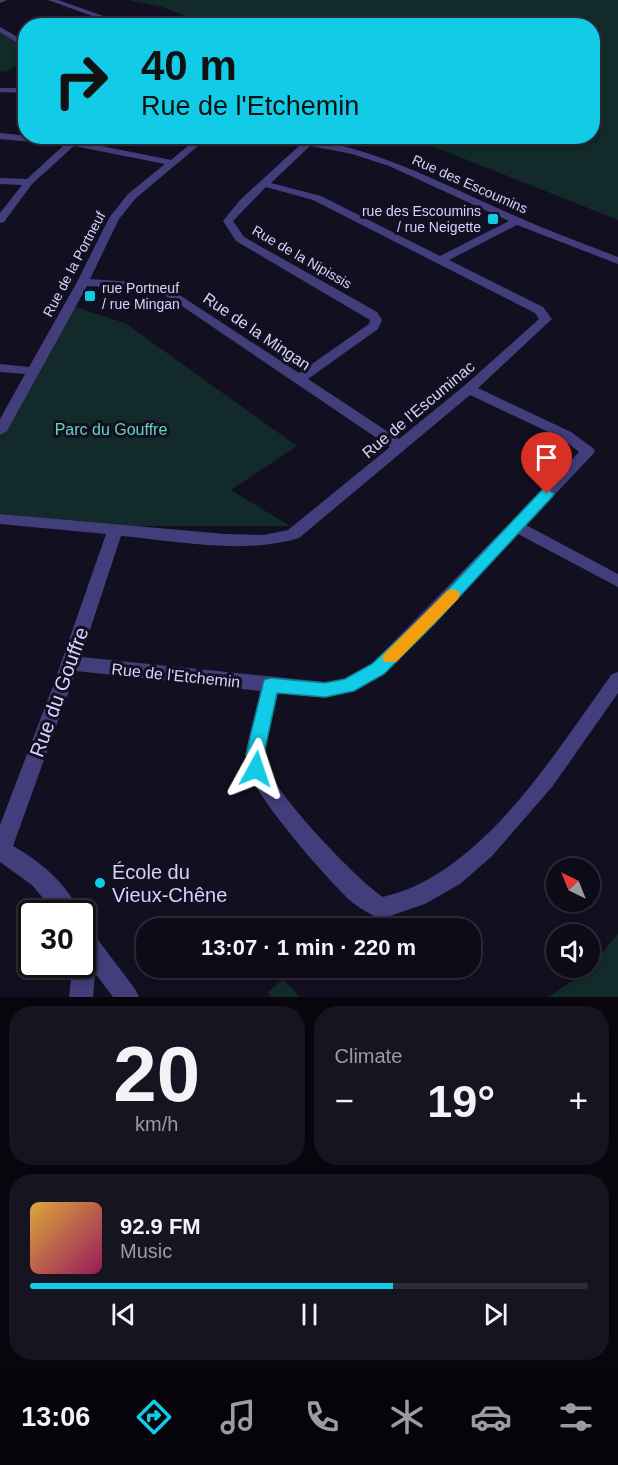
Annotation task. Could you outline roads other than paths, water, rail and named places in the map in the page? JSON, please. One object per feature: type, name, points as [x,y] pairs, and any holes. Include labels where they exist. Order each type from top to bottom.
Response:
[{"type":"street","points":[[51,0],[105,18]]},
{"type":"street","points":[[0,29],[18,41]]},
{"type":"street","points":[[0,90],[18,91]]},
{"type":"street","points":[[0,136],[18,138]]},
{"type":"street","points":[[0,220],[29,182],[71,144]]},
{"type":"street","points":[[77,144],[172,163]]},
{"type":"street","name":"Rue de la Portneuf","points":[[0,431],[83,282],[114,218],[132,196],[196,144]]},
{"type":"street","name":"Rue de la Nipissis","points":[[299,379],[374,326],[376,320],[373,315],[240,239],[228,221],[244,202],[307,144]]},
{"type":"street","name":"Rue des Escoumins","points":[[313,144],[354,152],[393,164],[517,221],[618,261]]},
{"type":"street","points":[[0,181],[29,182]]},
{"type":"street","name":"Rue de l'Escuminac","points":[[0,519],[115,531],[264,541],[293,534],[469,389],[546,319],[539,310],[317,198],[265,184]]},
{"type":"street","points":[[440,260],[517,221]]},
{"type":"street","name":"Rue de la Mingan","points":[[83,282],[148,285],[174,296],[399,446]]},
{"type":"street","points":[[0,368],[33,371]]},
{"type":"street","name":"Rue de l'Etchemin","points":[[70,663],[325,690],[348,686],[378,669],[430,619],[588,451],[566,435],[469,389]]},
{"type":"street","points":[[515,526],[618,581]]},
{"type":"street","name":"Rue du Gouffre","points":[[0,851],[70,663],[115,531]]},
{"type":"street","points":[[270,685],[265,717],[255,754],[256,769],[277,802],[343,878],[362,896],[381,908],[405,904],[486,849],[528,803],[618,679]]},
{"type":"street","points":[[0,851],[23,862],[51,886],[60,900]]},
{"type":"street","points":[[96,956],[126,997]]},
{"type":"street","points":[[81,997],[82,978]]},
{"type":"place","name":"rue des Escoumins / rue Neigette","points":[[493,219]]},
{"type":"place","name":"rue Portneuf / rue Mingan","points":[[90,296]]},
{"type":"place","name":"École du Vieux-Chêne","points":[[100,883]]},
{"type":"park label","name":"Parc du Gouffre","points":[[111,429]]}]
